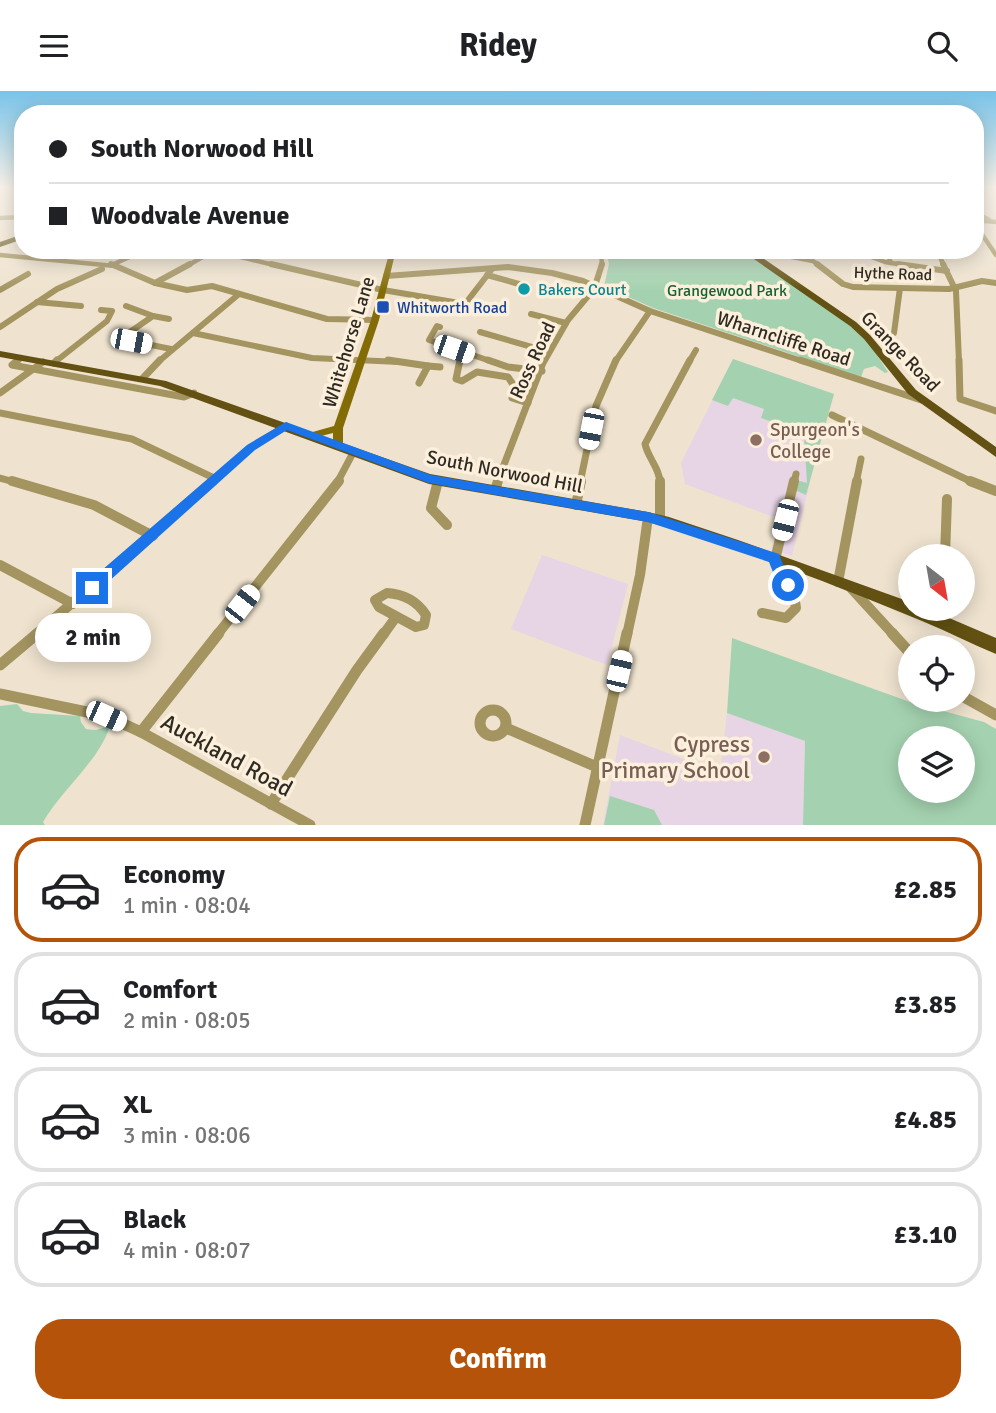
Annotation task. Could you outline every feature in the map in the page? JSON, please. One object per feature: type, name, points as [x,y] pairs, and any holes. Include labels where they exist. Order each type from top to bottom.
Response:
[{"type":"main road","name":"Whitehorse Lane","points":[[338,444],[337,429],[375,320],[390,259]]},
{"type":"main road","name":"Grange Road","points":[[758,259],[853,324],[867,337],[899,388],[924,401],[996,453]]},
{"type":"main road","name":"South Norwood Hill","points":[[0,354],[43,365],[143,378],[194,393],[438,480],[654,519],[898,602]]},
{"type":"main road","points":[[313,435],[337,429]]},
{"type":"main road","name":"South Norwood Hill","points":[[953,621],[996,646]]},
{"type":"street","points":[[984,236],[996,255]]},
{"type":"street","points":[[51,259],[114,264],[155,283],[187,290],[212,286],[327,319],[375,320]]},
{"type":"street","points":[[0,327],[57,289],[125,259]]},
{"type":"street","points":[[155,283],[199,259]]},
{"type":"street","points":[[249,259],[383,290],[465,303],[492,269]]},
{"type":"street","points":[[507,259],[508,267]]},
{"type":"street","points":[[596,287],[600,282],[601,259]]},
{"type":"street","name":"Hythe Road","points":[[802,259],[813,261],[847,286],[955,288],[982,281],[996,283]]},
{"type":"street","points":[[879,259],[947,271]]},
{"type":"street","points":[[889,259],[891,263]]},
{"type":"street","points":[[941,259],[955,288],[960,399],[996,411]]},
{"type":"street","name":"Wharncliffe Road","points":[[386,275],[508,267],[552,273],[596,287],[650,311],[899,388]]},
{"type":"street","points":[[0,289],[28,274]]},
{"type":"street","points":[[486,275],[519,284]]},
{"type":"street","name":"Ross Road","points":[[495,490],[549,352],[566,323],[596,287]]},
{"type":"street","points":[[894,333],[900,288]]},
{"type":"street","points":[[143,378],[170,349],[194,333],[239,294]]},
{"type":"street","points":[[37,302],[80,306]]},
{"type":"street","points":[[126,306],[169,319]]},
{"type":"street","points":[[0,393],[107,321],[112,311],[101,310]]},
{"type":"street","points":[[576,505],[601,393],[610,369],[650,311]]},
{"type":"street","points":[[531,314],[566,323]]},
{"type":"street","points":[[153,316],[127,334],[131,341],[170,349]]},
{"type":"street","points":[[440,327],[437,327],[429,340],[508,367],[542,371]]},
{"type":"street","points":[[480,332],[549,352]]},
{"type":"street","points":[[194,333],[312,358],[361,359],[440,367]]},
{"type":"street","points":[[585,825],[646,537],[654,519],[660,476],[647,455],[645,444],[696,350]]},
{"type":"street","points":[[461,358],[456,379],[462,381],[477,372],[508,377],[514,386],[512,398],[528,404]]},
{"type":"street","points":[[43,365],[184,397],[194,393]]},
{"type":"street","points":[[419,383],[428,366]]},
{"type":"street","points":[[0,413],[132,439],[216,479]]},
{"type":"street","points":[[832,415],[978,485],[996,491]]},
{"type":"street","points":[[0,664],[153,536],[251,447],[286,426]]},
{"type":"street","points":[[141,732],[343,476],[354,451]]},
{"type":"street","points":[[860,459],[844,585],[898,641]]},
{"type":"street","points":[[762,613],[783,619],[789,618],[795,610],[795,596],[783,580],[775,558],[796,474]]},
{"type":"street","points":[[0,478],[94,505],[153,536]]},
{"type":"street","points":[[438,480],[430,508],[447,526]]},
{"type":"street","points":[[945,544],[947,499]]},
{"type":"street","points":[[0,565],[74,604]]},
{"type":"street","points":[[392,592],[402,596],[423,608],[426,620],[420,627],[396,617],[376,604],[377,598],[392,592]]},
{"type":"street","points":[[271,804],[357,670],[396,617]]},
{"type":"street","name":"Auckland Road","points":[[0,694],[106,716],[141,732],[310,825]]},
{"type":"street","points":[[975,703],[996,715]]},
{"type":"street","points":[[506,728],[597,767]]},
{"type":"shaded area","name":"Spurgeon's College","points":[[733,359],[834,394],[792,556],[771,549],[779,519],[685,484],[681,463]]},
{"type":"shaded area","points":[[542,555],[628,584],[607,665],[511,629]]},
{"type":"shaded area","name":"Cypress Primary School","points":[[727,713],[805,741],[803,825],[603,825],[620,735],[720,773]]},
{"type":"green space","name":"Grangewood Park","points":[[608,259],[754,259],[835,313],[869,343],[888,372],[885,373],[875,366],[864,369],[861,377],[653,308],[604,286]]},
{"type":"green space","points":[[733,359],[834,394],[806,495],[795,490],[796,480],[807,483],[804,434],[761,418],[764,409],[733,398],[728,406],[712,400]]},
{"type":"green space","points":[[732,638],[898,698],[898,712],[947,712],[984,722],[996,729],[996,825],[803,825],[805,741],[727,713]]},
{"type":"green space","points":[[17,704],[23,711],[31,713],[80,716],[86,729],[96,730],[110,726],[98,751],[51,810],[43,822],[45,825],[0,825],[0,706]]},
{"type":"green space","points":[[610,796],[654,810],[662,825],[604,825]]},
{"type":"place","name":"Bakers Court","points":[[524,289]]},
{"type":"place","name":"Whitworth Road","points":[[383,307]]},
{"type":"place","name":"Spurgeon's College","points":[[756,440]]},
{"type":"place","name":"Cypress Primary School","points":[[764,757]]},
{"type":"route","points":[[92,588],[251,447],[286,426],[429,479],[648,517],[682,527],[775,558],[783,580],[788,585]]}]
